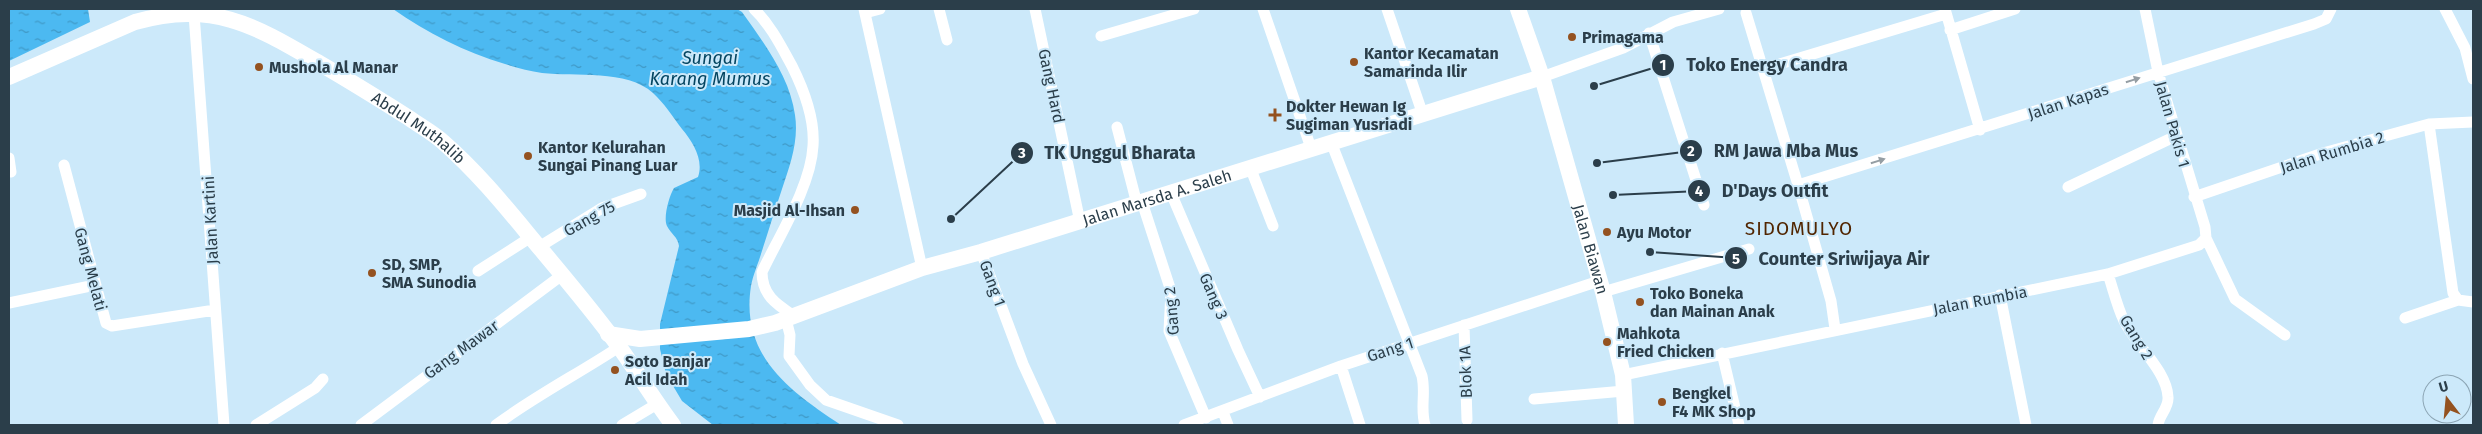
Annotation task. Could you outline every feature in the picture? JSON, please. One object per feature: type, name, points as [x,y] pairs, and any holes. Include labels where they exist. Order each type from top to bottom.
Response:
[{"type":"street","points":[[754,9],[781,46],[798,78],[810,113],[813,146],[804,185],[762,272],[762,284],[765,292],[785,320],[790,334],[789,356],[816,393],[826,400],[898,425]]},
{"type":"street","points":[[880,9],[865,11],[922,268]]},
{"type":"street","points":[[939,9],[947,40]]},
{"type":"street","name":"Gang Hard","points":[[1035,9],[1080,222]]},
{"type":"street","points":[[1102,36],[1194,9]]},
{"type":"street","points":[[1263,9],[1311,148]]},
{"type":"street","points":[[1388,9],[1423,115]]},
{"type":"street","name":"Jalan Biawan","points":[[1518,9],[1542,77],[1601,286],[1624,383],[1626,425]]},
{"type":"street","points":[[1542,77],[1623,48],[1673,22],[1719,9]]},
{"type":"street","points":[[1950,30],[2015,9]]},
{"type":"street","name":"Jalan Pakis 1","points":[[2145,9],[2158,72],[2194,197],[2205,227],[2206,238]]},
{"type":"street","name":"Jalan Kapas","points":[[1798,185],[1980,130],[2314,24],[2326,19],[2331,9]]},
{"type":"street","points":[[2445,9],[2465,48],[2473,79]]},
{"type":"street","points":[[1764,69],[1946,11],[1980,130]]},
{"type":"street","name":"Jalan Kartini","points":[[194,14],[224,425]]},
{"type":"street","points":[[1746,14],[1764,69],[1831,301],[1835,329]]},
{"type":"street","name":"Abdul Muthalib","points":[[9,77],[135,22],[156,16],[219,15],[245,24],[290,46],[362,88],[418,124],[441,140],[467,164],[535,242],[619,347],[673,425]]},
{"type":"street","points":[[1649,33],[1704,205]]},
{"type":"street","name":"Jalan Marsda A. Saleh","points":[[608,334],[640,339],[749,329],[785,320],[922,268],[1080,222],[1250,167],[1542,77]]},
{"type":"street","name":"Jalan Rumbia 2","points":[[2194,197],[2323,153],[2429,124],[2473,122]]},
{"type":"street","points":[[2429,124],[2453,294],[2458,300]]},
{"type":"street","name":"Gang 2","points":[[1117,127],[1139,203],[1171,291],[1170,331],[1206,418]]},
{"type":"street","points":[[2068,187],[2176,136]]},
{"type":"street","points":[[1332,142],[1424,386],[1421,413],[1425,425]]},
{"type":"street","points":[[9,158],[11,172]]},
{"type":"street","name":"Gang Melati","points":[[64,165],[104,320],[112,326],[216,310]]},
{"type":"street","points":[[1250,167],[1273,226]]},
{"type":"street","name":"Gang 3","points":[[1171,193],[1260,397]]},
{"type":"street","name":"Gang 75","points":[[478,271],[602,208],[641,194]]},
{"type":"street","points":[[2206,238],[2235,299],[2284,335]]},
{"type":"street","name":"Jalan Rumbia","points":[[1534,399],[1624,383],[1722,353],[2108,274],[2199,245],[2206,238]]},
{"type":"street","name":"Gang 1","points":[[1184,425],[1223,412],[1341,366],[1464,325],[1601,286],[1749,249]]},
{"type":"street","name":"Gang 1","points":[[981,252],[1025,370],[1051,425]]},
{"type":"street","name":"Gang 2","points":[[2108,274],[2124,322],[2161,375],[2169,398],[2158,419],[2158,425]]},
{"type":"street","name":"Gang Mawar","points":[[361,425],[562,275]]},
{"type":"street","points":[[9,303],[95,285]]},
{"type":"street","points":[[2000,295],[2026,425]]},
{"type":"street","points":[[2405,318],[2458,300],[2473,302]]},
{"type":"street","name":"Blok 1A","points":[[1464,325],[1467,420]]},
{"type":"street","points":[[496,425],[553,385],[568,380],[619,347]]},
{"type":"street","points":[[1722,353],[1739,425]]},
{"type":"street","points":[[1341,366],[1360,425]]},
{"type":"street","points":[[256,425],[315,388],[323,379]]},
{"type":"street","points":[[622,425],[657,404]]},
{"type":"street","points":[[1223,412],[1228,425]]},
{"type":"water","points":[[9,9],[88,9],[90,22],[9,61]]},
{"type":"water","name":"Sungai Karang Mumus","points":[[393,9],[737,9],[742,12],[782,74],[792,101],[796,125],[795,144],[791,162],[751,286],[750,311],[753,332],[761,352],[787,385],[841,425],[713,425],[682,401],[666,374],[660,349],[660,324],[679,246],[667,226],[666,213],[674,188],[698,177],[700,164],[690,140],[653,93],[642,85],[615,77],[542,73],[505,64],[475,54],[447,41]]},
{"type":"place","name":"Primagama","points":[[1572,37]]},
{"type":"place","name":"Kantor Kecamatan Samarinda Ilir","points":[[1354,62]]},
{"type":"place","name":"Mushola Al Manar","points":[[259,67]]},
{"type":"place","name":"Toko Energy Candra","points":[[1594,86]]},
{"type":"place","name":"Dokter Hewan Ig Sugiman Yusriadi","points":[[1275,115]]},
{"type":"place","name":"Kantor Kelurahan Sungai Pinang Luar","points":[[528,156]]},
{"type":"place","name":"RM Jawa Mba Mus","points":[[1597,163]]},
{"type":"place","name":"D'Days Outfit","points":[[1613,195]]},
{"type":"place","name":"Masjid Al-Ihsan","points":[[855,210]]},
{"type":"place","name":"TK Unggul Bharata","points":[[951,219]]},
{"type":"place","name":"Ayu Motor","points":[[1607,232]]},
{"type":"place","name":"Counter Sriwijaya Air","points":[[1650,252]]},
{"type":"place","name":"SD, SMP, SMA Sunodia","points":[[372,273]]},
{"type":"place","name":"Toko Boneka dan Mainan Anak","points":[[1640,302]]},
{"type":"place","name":"Mahkota Fried Chicken","points":[[1607,342]]},
{"type":"place","name":"Soto Banjar Acil Idah","points":[[615,370]]},
{"type":"place","name":"Bengkel F4 MK Shop","points":[[1662,402]]},
{"type":"district","name":"SIDOMULYO","points":[[1799,228]]}]
